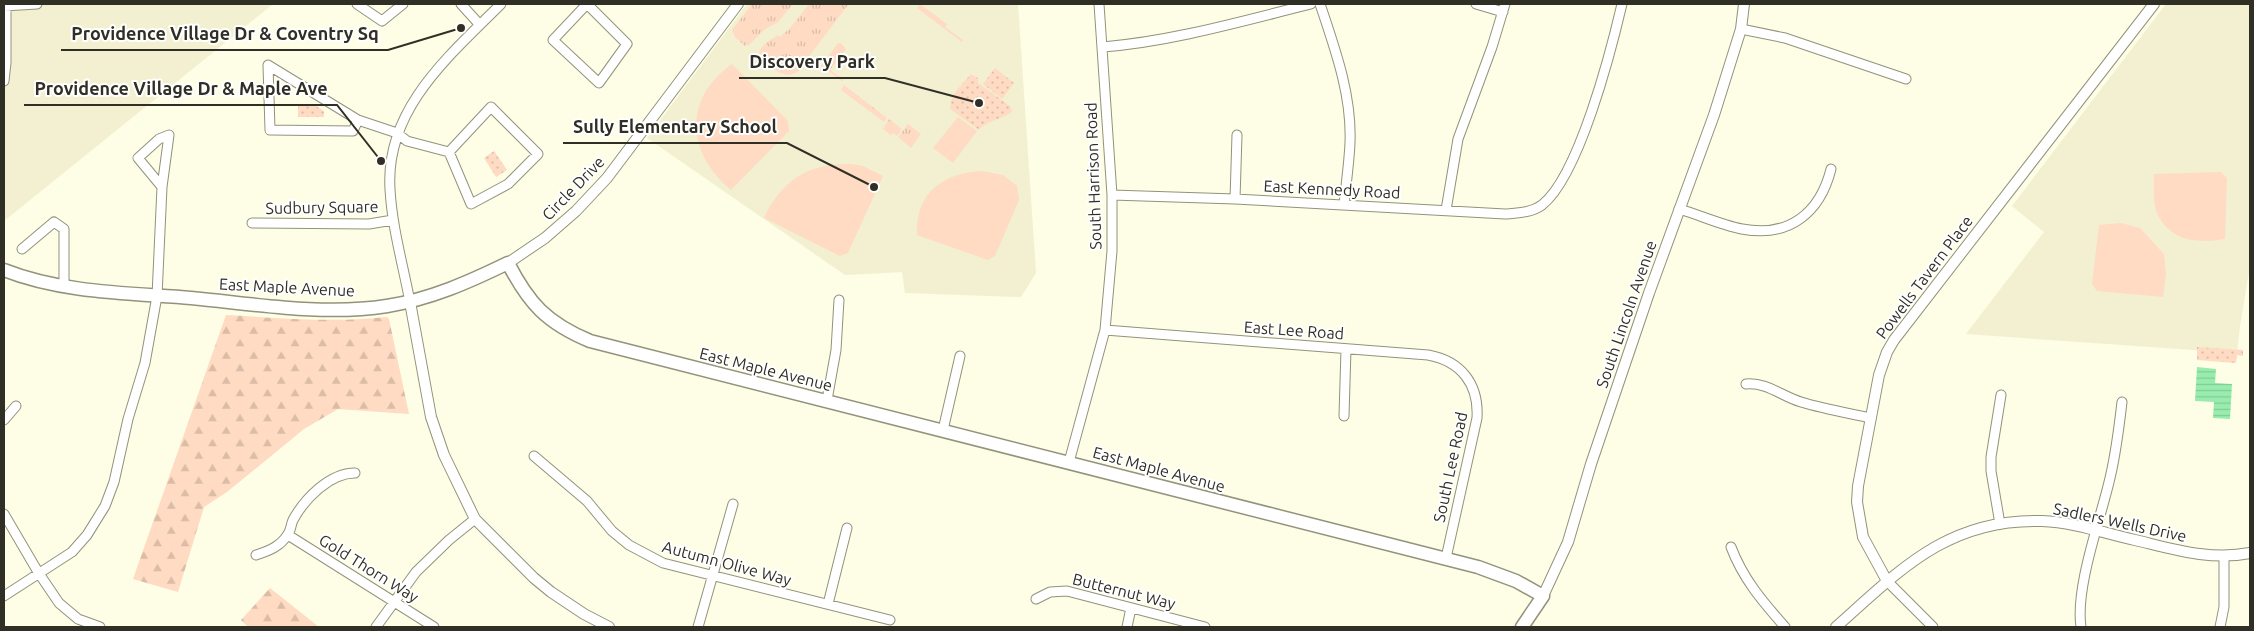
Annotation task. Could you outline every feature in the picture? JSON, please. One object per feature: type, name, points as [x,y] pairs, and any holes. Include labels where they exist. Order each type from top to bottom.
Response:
[{"type":"main road","name":"East Maple Avenue","points":[[4,270],[23,278],[64,286],[157,296],[331,309],[386,306],[410,302],[435,295],[468,282],[508,262],[517,280],[538,309],[568,332],[590,341],[827,400],[1368,540],[1446,558],[1516,581],[1543,596]]},
{"type":"main road","name":"South Lincoln Avenue","points":[[1522,627],[1543,596]]},
{"type":"street","points":[[4,81],[6,63],[5,6],[37,4]]},
{"type":"street","points":[[357,4],[382,21],[403,4]]},
{"type":"street","points":[[461,4],[480,25]]},
{"type":"street","points":[[501,4],[439,66],[424,85],[403,118],[397,133],[390,172],[393,220],[431,417],[444,455],[475,519],[527,572],[551,592],[584,614],[609,627]]},
{"type":"street","points":[[587,4],[627,44],[599,84],[553,40],[587,4]]},
{"type":"street","name":"Circle Drive","points":[[508,262],[576,211],[607,178],[738,4]]},
{"type":"street","name":"South Harrison Road","points":[[1069,462],[1105,330],[1112,251],[1112,195],[1099,4]]},
{"type":"street","points":[[1103,47],[1166,40],[1222,28],[1311,4]]},
{"type":"street","points":[[1320,4],[1339,63],[1349,113],[1350,142],[1344,205]]},
{"type":"street","points":[[1446,210],[1458,139],[1492,47],[1504,8],[1476,4]]},
{"type":"street","name":"East Kennedy Road","points":[[1112,195],[1235,199],[1505,214],[1525,212],[1540,206],[1554,193],[1569,168],[1604,72],[1622,4]]},
{"type":"street","name":"South Lincoln Avenue","points":[[1543,596],[1568,542],[1591,464],[1679,209],[1714,115],[1741,29],[1744,4]]},
{"type":"street","name":"Powells Tavern Place","points":[[1933,627],[1887,581],[1869,551],[1859,518],[1858,486],[1882,365],[1894,340],[2154,4]]},
{"type":"street","points":[[1741,29],[1785,38],[1906,79]]},
{"type":"street","points":[[358,120],[352,131],[270,130],[268,65],[358,120],[397,133],[407,141],[449,152]]},
{"type":"street","points":[[491,107],[538,154],[508,184],[471,204],[449,152],[491,107]]},
{"type":"street","points":[[4,596],[38,572],[72,552],[87,535],[105,506],[114,482],[128,419],[146,363],[157,296],[162,187],[169,135],[159,138],[138,158],[162,187]]},
{"type":"street","points":[[1235,199],[1237,135]]},
{"type":"street","points":[[1679,209],[1742,229],[1758,231],[1782,228],[1795,222],[1814,206],[1822,196],[1830,169]]},
{"type":"street","name":"Sudbury Square","points":[[252,223],[369,224],[393,220]]},
{"type":"street","points":[[22,249],[54,222],[64,230],[64,286]]},
{"type":"street","points":[[827,400],[836,350],[840,300]]},
{"type":"street","name":"East Lee Road","points":[[1105,330],[1435,357],[1454,366],[1471,383]]},
{"type":"street","points":[[1344,416],[1346,349]]},
{"type":"street","points":[[943,430],[960,356]]},
{"type":"street","name":"South Lee Road","points":[[1446,558],[1477,418],[1478,405],[1471,383]]},
{"type":"street","points":[[1746,384],[1756,383],[1768,386],[1801,402],[1871,418]]},
{"type":"street","points":[[2000,395],[1991,464],[1993,491],[2000,524]]},
{"type":"street","points":[[2081,627],[2081,604],[2084,585],[2118,444],[2122,402]]},
{"type":"street","points":[[4,420],[16,406]]},
{"type":"street","name":"Autumn Olive Way","points":[[534,456],[587,501],[612,530],[629,545],[663,563],[890,620]]},
{"type":"street","points":[[256,555],[269,551],[288,535],[293,520],[309,499],[331,479],[344,473],[355,473]]},
{"type":"street","points":[[698,627],[733,504]]},
{"type":"street","points":[[4,514],[38,572],[62,606],[78,619],[100,627]]},
{"type":"street","points":[[376,627],[416,572],[449,540],[475,519]]},
{"type":"street","name":"Sadlers Wells Drive","points":[[1836,627],[1907,564],[1942,542],[1977,528],[2000,524],[2042,521],[2096,530],[2195,554],[2224,556],[2250,552]]},
{"type":"street","points":[[828,604],[847,528]]},
{"type":"street","name":"Gold Thorn Way","points":[[288,535],[434,627]]},
{"type":"street","points":[[1731,547],[1737,563],[1751,587],[1785,627]]},
{"type":"street","points":[[2220,627],[2224,606],[2224,556]]},
{"type":"street","name":"Butternut Way","points":[[1036,599],[1050,592],[1067,591],[1205,627]]},
{"type":"street","points":[[1127,627],[1131,608]]},
{"type":"shaded area","points":[[4,4],[273,4],[4,221]]},
{"type":"shaded area","points":[[747,4],[1018,4],[1036,273],[1021,297],[905,293],[902,272],[845,275],[647,138]]},
{"type":"shaded area","points":[[2166,4],[2250,4],[2250,266],[2237,353],[1966,334],[2044,232],[2012,206]]},
{"type":"shaded area","points":[[2197,367],[2216,369],[2215,383],[2232,384],[2230,419],[2213,418],[2214,402],[2195,401]]},
{"type":"green space","points":[[752,4],[793,4],[778,22],[764,30],[749,45],[745,46],[735,37],[732,30]]},
{"type":"green space","points":[[809,4],[848,5],[798,71],[788,75],[778,72],[759,57],[760,49],[768,41],[778,35],[780,37],[791,27]]},
{"type":"green space","points":[[920,4],[947,24],[945,27],[963,40],[962,42],[917,8]]},
{"type":"green space","points":[[838,43],[841,43],[846,49],[830,70],[843,79],[842,81],[821,66]]},
{"type":"green space","points":[[732,64],[788,121],[789,131],[731,190],[716,175],[705,159],[699,143],[696,126],[698,109],[705,93],[716,78]]},
{"type":"green space","points":[[995,68],[1014,83],[1002,99],[983,84]]},
{"type":"green space","points":[[971,74],[978,78],[978,83],[1010,106],[1012,111],[979,130],[950,109],[951,101],[956,91]]},
{"type":"green space","points":[[844,85],[887,118],[884,122],[841,90]]},
{"type":"green space","points":[[298,104],[316,106],[324,111],[324,117],[298,117]]},
{"type":"green space","points":[[958,117],[977,131],[953,163],[933,148]]},
{"type":"green space","points":[[889,119],[902,129],[897,136],[893,133],[891,135],[883,129]]},
{"type":"green space","points":[[908,124],[921,134],[911,148],[898,137]]},
{"type":"green space","points":[[494,151],[507,170],[496,177],[484,158]]},
{"type":"green space","points":[[836,164],[863,166],[883,176],[848,253],[840,256],[764,218],[779,193],[798,176],[822,167]]},
{"type":"green space","points":[[982,171],[1003,175],[1017,186],[1019,200],[995,256],[988,260],[917,235],[921,208],[926,197],[934,188],[943,181],[955,176]]},
{"type":"green space","points":[[2221,172],[2227,178],[2225,239],[2197,241],[2180,236],[2165,226],[2155,207],[2154,174]]},
{"type":"green space","points":[[2121,223],[2140,228],[2164,254],[2166,274],[2163,297],[2097,291],[2092,284],[2099,225]]},
{"type":"green space","points":[[226,315],[327,320],[387,317],[389,319],[409,414],[338,409],[304,429],[227,492],[204,507],[178,592],[133,579]]},
{"type":"green space","points":[[2197,347],[2243,350],[2243,356],[2237,355],[2236,363],[2197,360]]},
{"type":"green space","points":[[270,588],[319,627],[248,627],[241,620]]},
{"type":"place","name":"Providence Village Dr & Coventry Sq","points":[[461,28]]},
{"type":"place","name":"Discovery Park","points":[[979,103]]},
{"type":"place","name":"Providence Village Dr & Maple Ave","points":[[381,161]]},
{"type":"place","name":"Sully Elementary School","points":[[874,187]]}]
